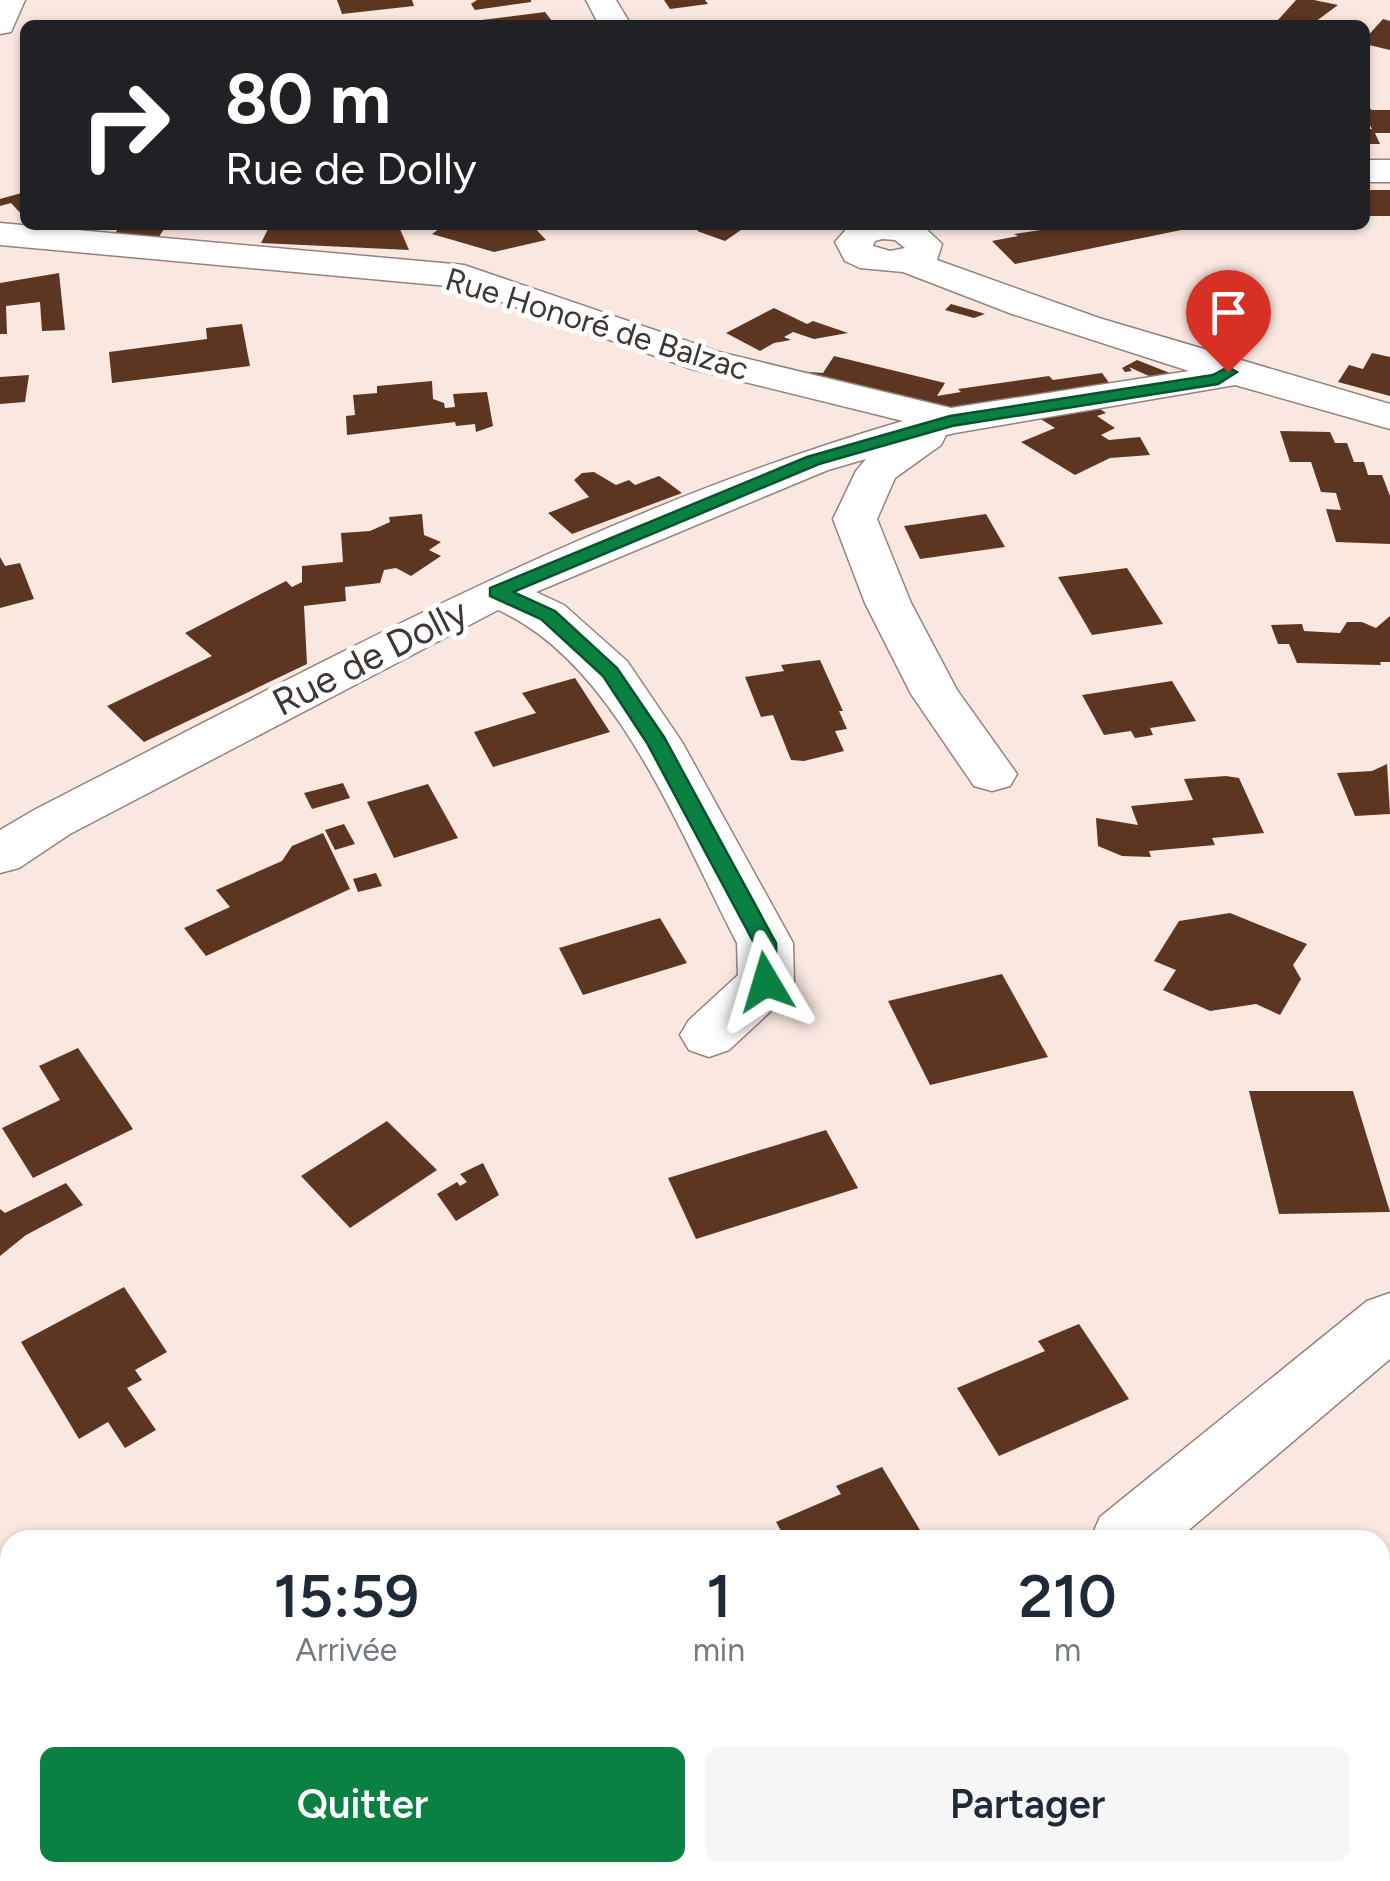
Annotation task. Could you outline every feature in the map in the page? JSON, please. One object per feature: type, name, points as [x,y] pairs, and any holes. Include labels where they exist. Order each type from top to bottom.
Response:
[{"type":"street","points":[[0,25],[10,0]]},
{"type":"street","points":[[856,230],[853,242],[858,253],[885,263],[921,240],[955,281],[1228,372],[1390,417]]},
{"type":"street","name":"Rue Honoré de Balzac","points":[[0,234],[464,276],[706,361],[950,421]]},
{"type":"street","name":"Rue de Dolly","points":[[0,855],[69,813],[497,592],[813,461],[950,421],[1218,379],[1228,372]]},
{"type":"street","points":[[950,421],[877,471],[855,518],[888,603],[935,694],[992,774]]},
{"type":"street","points":[[497,592],[548,615],[610,672],[657,742],[765,943],[766,982],[709,1035]]},
{"type":"street","points":[[1137,1530],[1390,1320]]},
{"type":"building","points":[[337,0],[412,0],[414,6],[342,14]]},
{"type":"building","points":[[477,0],[531,2],[475,10],[471,4]]},
{"type":"building","points":[[664,0],[705,0],[708,4],[670,9]]},
{"type":"building","points":[[1296,0],[1338,5],[1318,20],[1278,20]]},
{"type":"building","points":[[545,12],[551,20],[482,20]]},
{"type":"building","points":[[1383,19],[1390,21],[1390,50],[1370,45],[1370,33]]},
{"type":"building","points":[[1370,109],[1390,110],[1390,133],[1375,133],[1380,144],[1370,144]]},
{"type":"building","points":[[1370,190],[1390,190],[1390,216],[1370,216]]},
{"type":"building","points":[[20,193],[20,213],[11,203],[0,206],[0,199]]},
{"type":"building","points":[[117,230],[164,230],[158,238],[113,236]]},
{"type":"building","points":[[268,230],[400,230],[409,250],[261,243]]},
{"type":"building","points":[[438,230],[537,230],[546,240],[494,252],[432,234]]},
{"type":"building","points":[[698,230],[741,230],[725,241]]},
{"type":"building","points":[[1040,230],[1181,230],[1015,264],[992,241],[1018,236],[1014,234]]},
{"type":"building","points":[[59,273],[65,330],[42,331],[40,302],[6,306],[7,334],[0,334],[0,283]]},
{"type":"building","points":[[951,304],[985,314],[974,318],[945,310]]},
{"type":"building","points":[[774,308],[807,324],[813,321],[848,333],[814,339],[793,332],[784,337],[791,340],[760,351],[726,333]]},
{"type":"building","points":[[242,324],[250,366],[112,383],[109,352],[207,339],[206,328]]},
{"type":"building","points":[[1372,353],[1390,357],[1390,396],[1338,382],[1349,365],[1363,369]]},
{"type":"building","points":[[834,356],[945,383],[937,396],[961,392],[958,389],[1049,376],[1053,380],[1102,373],[1113,388],[965,410],[904,403],[796,371],[823,373]]},
{"type":"building","points":[[1137,360],[1180,377],[1160,381],[1129,367],[1132,371],[1122,368]]},
{"type":"building","points":[[29,375],[25,402],[0,404],[0,377]]},
{"type":"building","points":[[432,381],[433,399],[444,403],[445,408],[455,407],[453,394],[487,392],[493,426],[476,432],[475,424],[456,426],[455,422],[347,435],[346,416],[355,415],[353,395],[377,393],[377,386]]},
{"type":"building","points":[[1093,404],[1106,413],[1097,416],[1115,428],[1101,435],[1109,440],[1140,437],[1150,455],[1110,458],[1075,475],[1021,442],[1055,428],[1031,413]]},
{"type":"building","points":[[1280,431],[1330,432],[1335,443],[1347,443],[1354,462],[1364,462],[1368,475],[1382,475],[1390,496],[1390,544],[1336,542],[1326,509],[1341,510],[1336,493],[1321,492],[1311,462],[1290,462]]},
{"type":"building","points":[[594,472],[616,485],[629,480],[635,485],[659,476],[682,493],[572,534],[548,513],[589,497],[574,480],[582,473]]},
{"type":"building","points":[[422,514],[424,535],[441,542],[429,550],[441,556],[411,576],[396,568],[384,570],[380,583],[345,587],[346,601],[304,606],[307,664],[144,742],[107,706],[212,656],[185,633],[286,581],[292,587],[302,582],[302,566],[343,562],[341,533],[370,531],[390,522],[389,517]]},
{"type":"building","points":[[986,514],[1005,547],[920,559],[904,526]]},
{"type":"building","points":[[0,557],[5,566],[20,563],[34,599],[0,608]]},
{"type":"building","points":[[1127,568],[1163,624],[1092,635],[1058,577]]},
{"type":"building","points":[[1390,616],[1390,662],[1380,662],[1381,665],[1297,663],[1289,644],[1278,644],[1271,625],[1302,624],[1304,631],[1340,633],[1347,622],[1362,622],[1376,628]]},
{"type":"building","points":[[820,660],[843,711],[839,711],[847,729],[835,731],[844,751],[804,761],[791,760],[773,715],[761,717],[745,677],[784,671],[781,665]]},
{"type":"building","points":[[575,678],[610,732],[493,767],[474,732],[536,713],[522,693]]},
{"type":"building","points":[[1172,681],[1196,721],[1150,728],[1153,735],[1135,738],[1131,731],[1104,735],[1082,695]]},
{"type":"building","points":[[1387,764],[1390,814],[1355,816],[1337,773],[1372,771]]},
{"type":"building","points":[[1239,778],[1264,833],[1212,838],[1215,845],[1149,851],[1151,857],[1122,856],[1098,846],[1096,818],[1138,825],[1131,806],[1193,800],[1184,779]]},
{"type":"building","points":[[343,783],[350,798],[312,809],[304,793]]},
{"type":"building","points":[[428,784],[458,838],[394,858],[367,802]]},
{"type":"building","points":[[344,824],[355,844],[335,850],[325,830]]},
{"type":"building","points":[[323,833],[350,889],[206,956],[184,928],[230,907],[216,890],[282,861],[292,846]]},
{"type":"building","points":[[376,873],[382,886],[358,892],[353,879]]},
{"type":"building","points":[[1230,913],[1307,944],[1293,965],[1301,979],[1280,1015],[1256,1004],[1210,1011],[1163,990],[1176,970],[1154,961],[1179,921]]},
{"type":"building","points":[[660,918],[687,963],[583,995],[559,948]]},
{"type":"building","points":[[1002,974],[1048,1057],[930,1085],[888,1001]]},
{"type":"building","points":[[78,1048],[133,1129],[33,1178],[2,1128],[60,1100],[39,1066]]},
{"type":"building","points":[[1249,1091],[1353,1091],[1390,1212],[1279,1214]]},
{"type":"building","points":[[387,1121],[437,1170],[350,1228],[301,1176]]},
{"type":"building","points":[[826,1130],[858,1188],[696,1239],[668,1178]]},
{"type":"building","points":[[483,1163],[499,1195],[456,1221],[437,1194],[457,1182],[460,1186],[467,1182],[460,1174]]},
{"type":"building","points":[[66,1183],[83,1205],[26,1235],[0,1256],[0,1209],[5,1213]]},
{"type":"building","points":[[124,1287],[167,1352],[135,1370],[142,1380],[127,1388],[156,1430],[125,1448],[108,1422],[79,1439],[21,1342]]},
{"type":"building","points":[[1079,1324],[1129,1399],[999,1456],[957,1388],[1045,1351],[1038,1341]]},
{"type":"building","points":[[882,1467],[920,1530],[780,1530],[776,1522],[841,1494],[836,1486]]},
{"type":"route","points":[[766,982],[765,943],[657,742],[610,672],[548,615],[497,592],[813,461],[950,421],[1218,379],[1228,372]]}]
